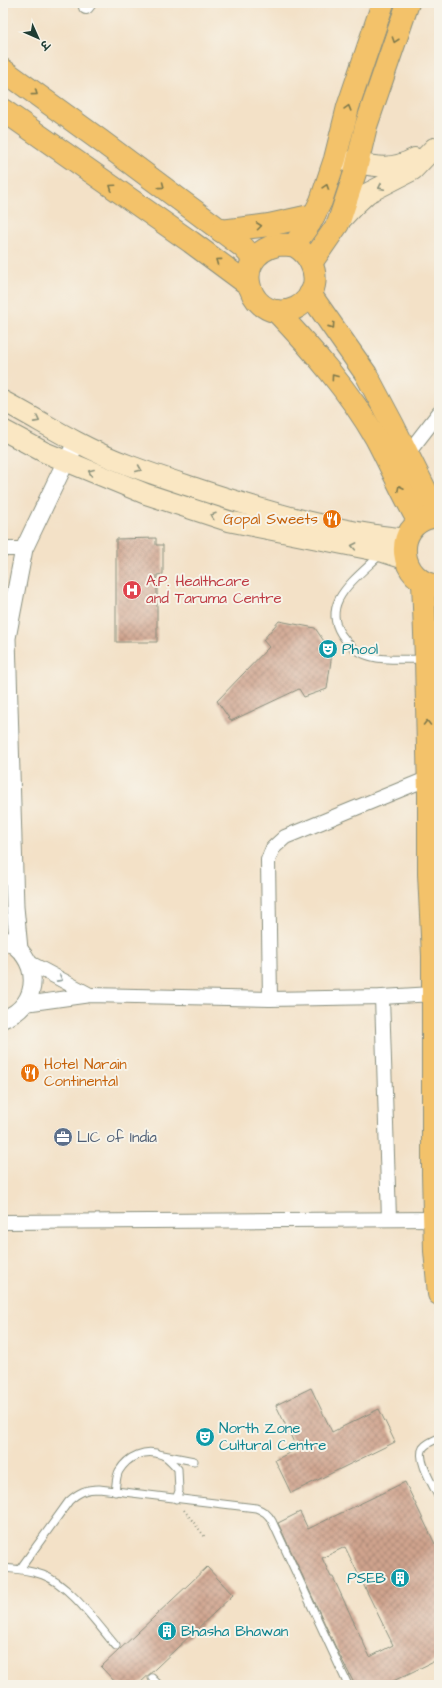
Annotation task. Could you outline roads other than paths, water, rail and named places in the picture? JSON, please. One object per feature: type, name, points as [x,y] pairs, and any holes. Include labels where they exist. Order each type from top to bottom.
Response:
[{"type":"main road","points":[[294,246],[314,216],[321,201],[335,158],[348,107],[383,3]]},
{"type":"main road","points":[[338,224],[355,173],[356,163],[366,126],[408,3]]},
{"type":"main road","points":[[3,70],[243,247],[254,259]]},
{"type":"main road","points":[[3,110],[191,242],[249,285]]},
{"type":"main road","points":[[335,158],[356,163],[392,168],[404,164],[437,147]]},
{"type":"main road","points":[[311,263],[338,224],[368,193],[413,170],[437,147]]},
{"type":"main road","points":[[221,231],[269,225],[314,216]]},
{"type":"main road","points":[[277,244],[294,246],[307,256],[311,263],[315,279],[310,294],[305,301],[296,308],[284,311],[269,309],[256,300],[249,285],[249,270],[254,259],[262,250],[277,244]]},
{"type":"main road","points":[[310,294],[366,374],[408,453],[422,530],[409,568],[415,576],[431,584],[426,658],[429,778],[429,874],[433,956],[434,1219],[439,1294]]},
{"type":"main road","points":[[276,311],[330,371],[360,412],[376,438],[422,530]]},
{"type":"main road","points":[[3,401],[78,443],[151,474],[239,502],[286,516],[376,536],[422,530]]},
{"type":"main road","points":[[3,430],[66,461],[146,494],[228,521],[383,552],[422,530]]},
{"type":"street","points":[[408,453],[439,413]]},
{"type":"street","points":[[19,949],[15,907],[5,638],[24,549],[66,461],[78,443]]},
{"type":"street","points":[[3,549],[24,549]]},
{"type":"street","points":[[270,999],[268,860],[272,848],[285,837],[429,778]]},
{"type":"street","points":[[3,930],[15,907]]},
{"type":"street","points":[[3,939],[13,943],[24,953],[30,963],[33,978],[31,991],[25,1004],[11,1016],[3,1019]]},
{"type":"street","points":[[30,963],[90,995]]},
{"type":"street","points":[[25,1004],[90,995],[270,999],[382,997],[433,994]]},
{"type":"street","points":[[382,997],[389,1220]]},
{"type":"street","points":[[3,1222],[434,1219]]},
{"type":"lane","points":[[383,552],[344,591],[338,600],[334,612],[336,626],[351,647],[361,654],[382,659],[426,658]]},
{"type":"lane","points":[[439,1438],[424,1447],[421,1453],[422,1462],[439,1498]]},
{"type":"lane","points":[[115,1492],[118,1472],[126,1462],[134,1456],[146,1452],[194,1461]]},
{"type":"lane","points":[[163,1455],[178,1470],[179,1491],[176,1499]]},
{"type":"lane","points":[[20,1569],[69,1501],[77,1493],[87,1489],[99,1489],[256,1508],[262,1510],[268,1516],[348,1685]]},
{"type":"lane","points":[[3,1568],[20,1569],[42,1574],[56,1581],[70,1594],[116,1646]]},
{"type":"lane","points":[[152,1678],[159,1685]]},
{"type":"place","name":"Gopal Sweets","points":[[332,519]]},
{"type":"place","name":"A.P. Healthcare and Taruma Centre","points":[[132,590]]},
{"type":"place","name":"Phool","points":[[328,649]]},
{"type":"place","name":"Hotel Narain Continental","points":[[30,1073]]},
{"type":"place","name":"LIC of India","points":[[63,1137]]},
{"type":"place","name":"North Zone Cultural Centre","points":[[205,1437]]},
{"type":"place","name":"PSEB","points":[[400,1578]]},
{"type":"place","name":"Bhasha Bhawan","points":[[167,1631]]}]
